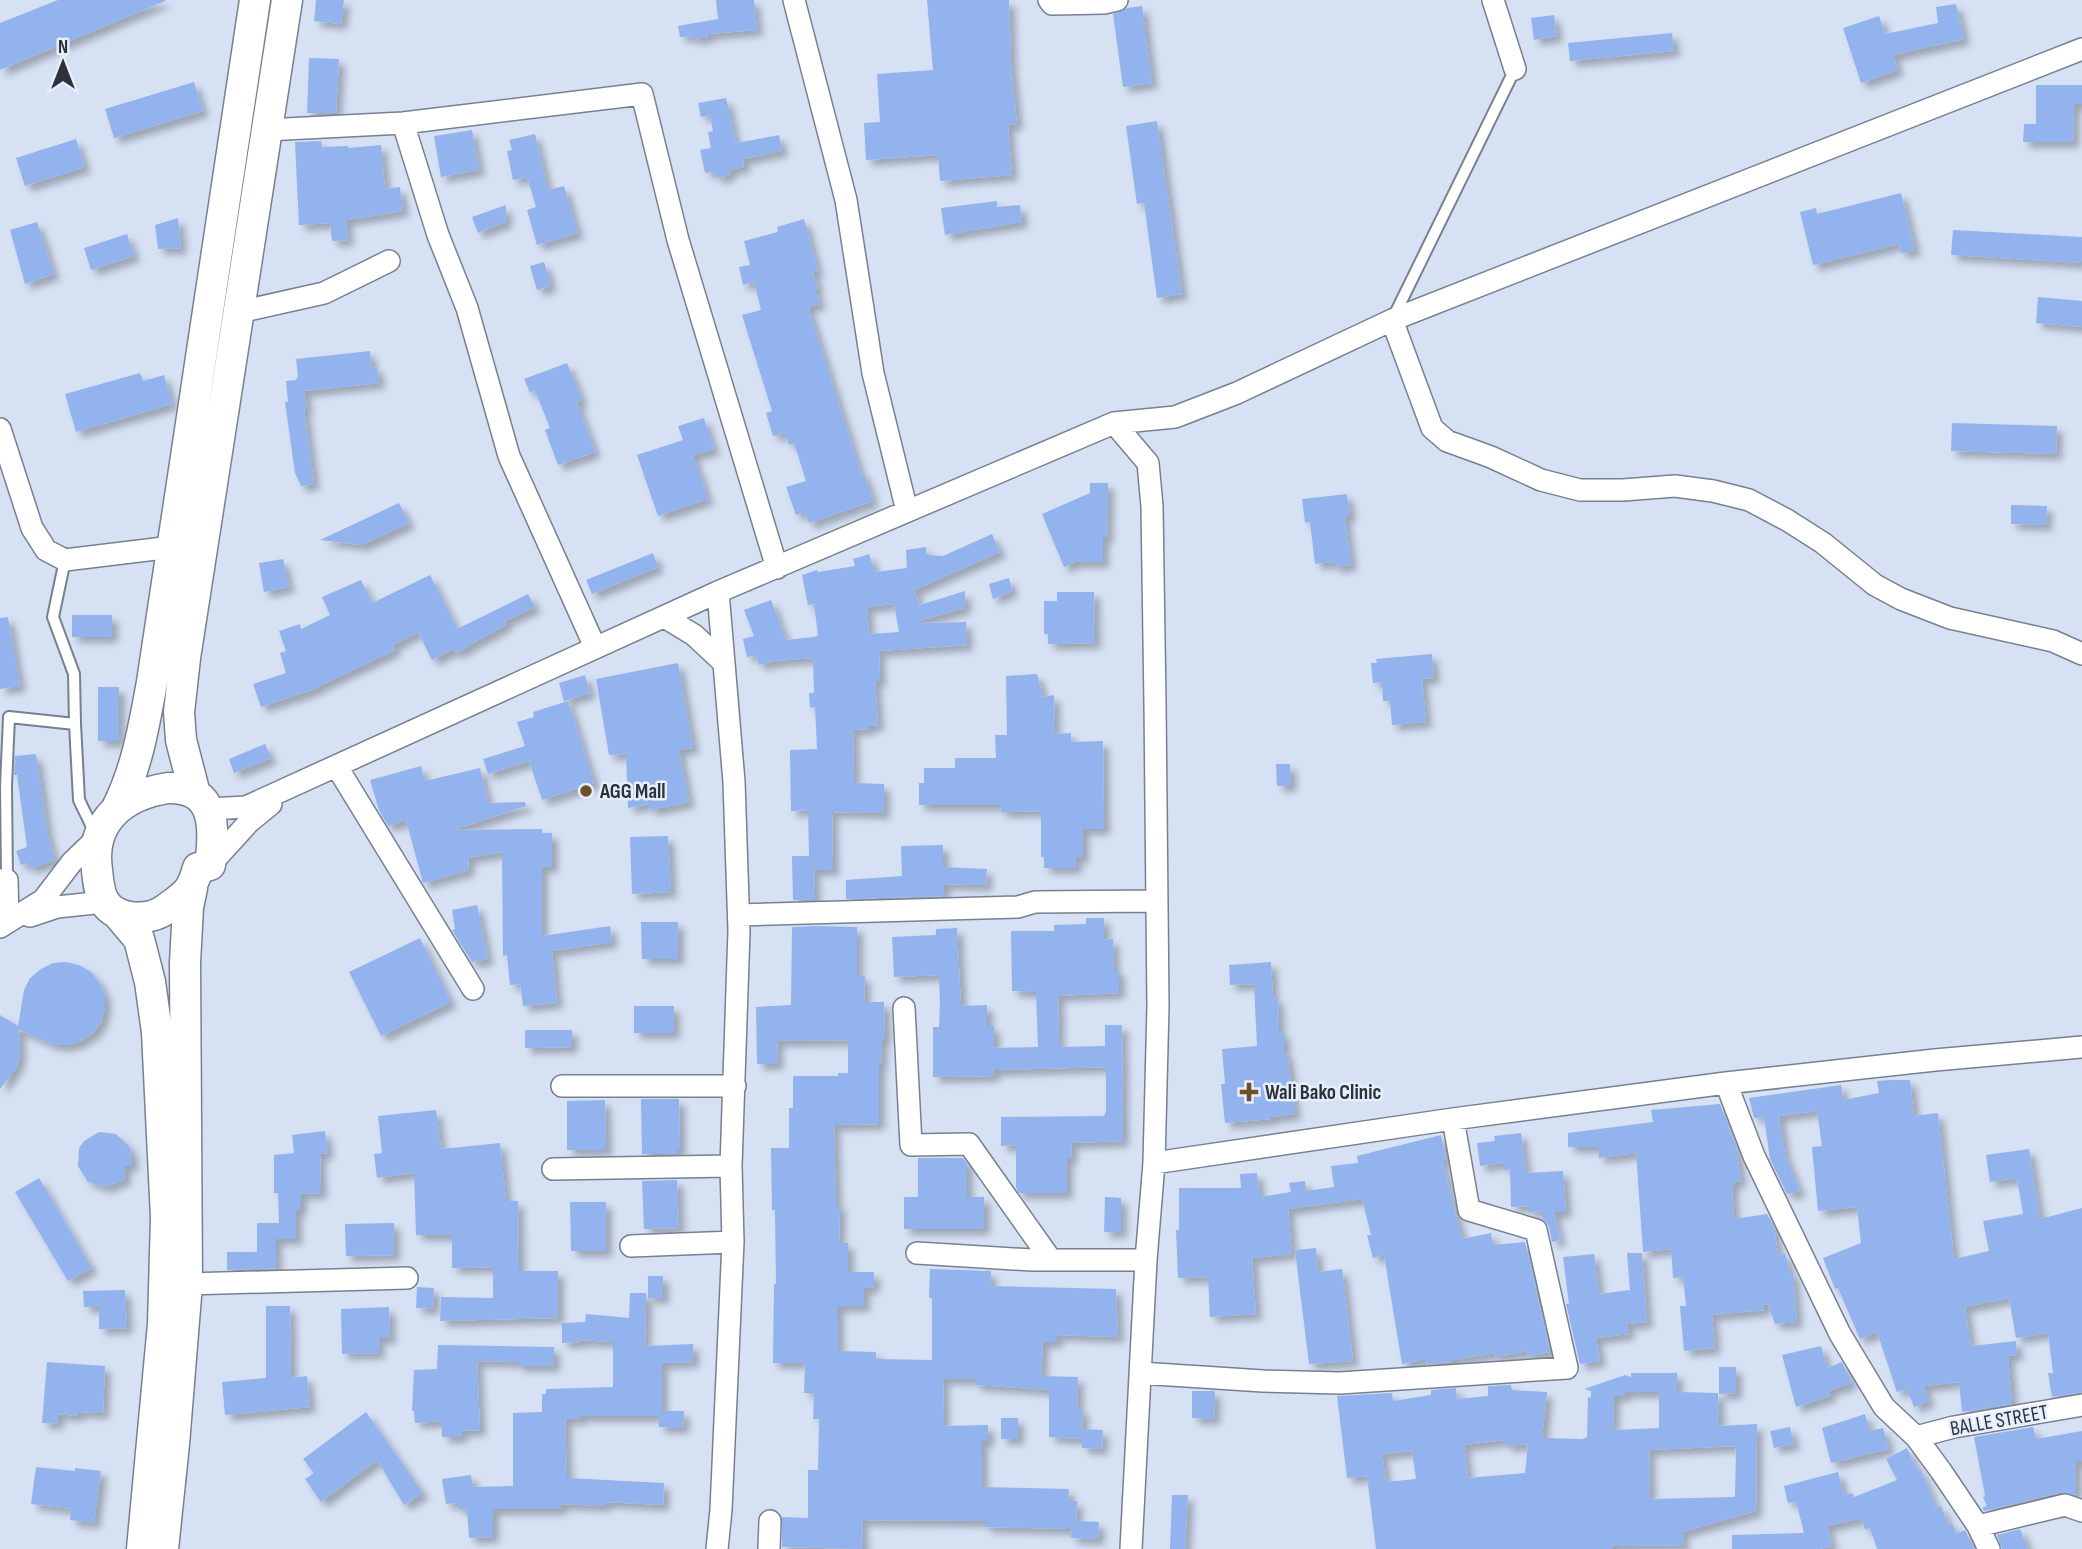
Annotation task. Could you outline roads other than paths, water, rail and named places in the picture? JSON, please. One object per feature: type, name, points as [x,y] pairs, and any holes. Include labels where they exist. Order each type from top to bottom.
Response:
[{"type":"main road","points":[[142,1549],[163,1324],[165,1191],[157,1032],[150,982],[139,939],[111,907],[96,858],[97,838],[117,808],[128,785],[142,738],[256,0]]},
{"type":"main road","points":[[163,1549],[187,1284],[185,963],[188,907],[201,877],[214,826],[202,801],[181,740],[179,712],[287,0]]},
{"type":"main road","points":[[117,808],[135,796],[155,790],[180,788],[202,801]]},
{"type":"main road","points":[[111,907],[138,918],[159,914],[201,877]]},
{"type":"street","points":[[794,0],[846,200],[873,373],[907,511]]},
{"type":"street","points":[[1049,0],[1052,4],[1104,4],[1117,0]]},
{"type":"street","points":[[1493,0],[1515,69]]},
{"type":"street","points":[[202,801],[246,807],[595,647],[666,618],[718,592],[1114,423],[1175,417],[1237,393],[1392,320],[2082,49]]},
{"type":"street","points":[[266,130],[403,123],[642,94],[678,240],[777,568]]},
{"type":"street","points":[[403,123],[438,235],[467,309],[509,456],[595,647]]},
{"type":"street","points":[[239,312],[324,293],[389,261]]},
{"type":"street","points":[[1392,320],[1432,428],[1447,442],[1491,457],[1541,480],[1580,490],[1675,486],[1713,491],[1749,500],[1805,531],[1875,585],[1901,599],[1950,618],[2053,641],[2082,654]]},
{"type":"street","points":[[1114,423],[1149,463],[1153,532],[1158,1006],[1154,1163],[1146,1261],[1131,1549]]},
{"type":"street","points":[[0,429],[32,528],[46,550],[65,560],[172,547]]},
{"type":"street","points":[[717,1549],[733,1242],[731,1166],[738,915],[734,782],[718,592]]},
{"type":"street","points":[[666,618],[694,635],[724,663]]},
{"type":"street","points":[[337,767],[472,989]]},
{"type":"street","points":[[201,877],[249,822],[308,780]]},
{"type":"street","points":[[4,925],[43,900],[72,862],[97,838]]},
{"type":"street","points":[[4,880],[4,925]]},
{"type":"street","points":[[738,915],[1018,908],[1035,902],[1156,901]]},
{"type":"street","points":[[4,925],[41,914],[57,906],[111,907]]},
{"type":"street","points":[[904,1008],[911,1145],[969,1144],[1051,1260]]},
{"type":"street","points":[[1154,1163],[1453,1119],[1726,1083],[1934,1060],[2080,1054]]},
{"type":"street","points":[[1726,1083],[1754,1156],[1840,1334],[1884,1407],[1916,1437],[1978,1525],[1989,1549]]},
{"type":"street","points":[[562,1086],[735,1086]]},
{"type":"street","points":[[1140,1373],[1340,1383],[1567,1368],[1536,1230],[1469,1210],[1453,1119]]},
{"type":"street","points":[[553,1169],[731,1166]]},
{"type":"street","points":[[631,1246],[733,1242]]},
{"type":"street","points":[[917,1253],[1051,1260],[1146,1261]]},
{"type":"street","points":[[187,1284],[407,1278]]},
{"type":"street","name":"BALLE STREET","points":[[1916,1437],[1954,1427],[2082,1405]]},
{"type":"street","points":[[1978,1525],[2065,1505],[2082,1511]]},
{"type":"street","points":[[769,1549],[770,1521]]},
{"type":"lane","points":[[1392,320],[1515,69]]},
{"type":"lane","points":[[65,560],[53,617],[74,674],[79,800],[97,838]]},
{"type":"lane","points":[[4,880],[9,717],[75,724]]},
{"type":"place","name":"AGG Mall","points":[[586,791]]},
{"type":"place","name":"Wali Bako Clinic","points":[[1249,1092]]}]
